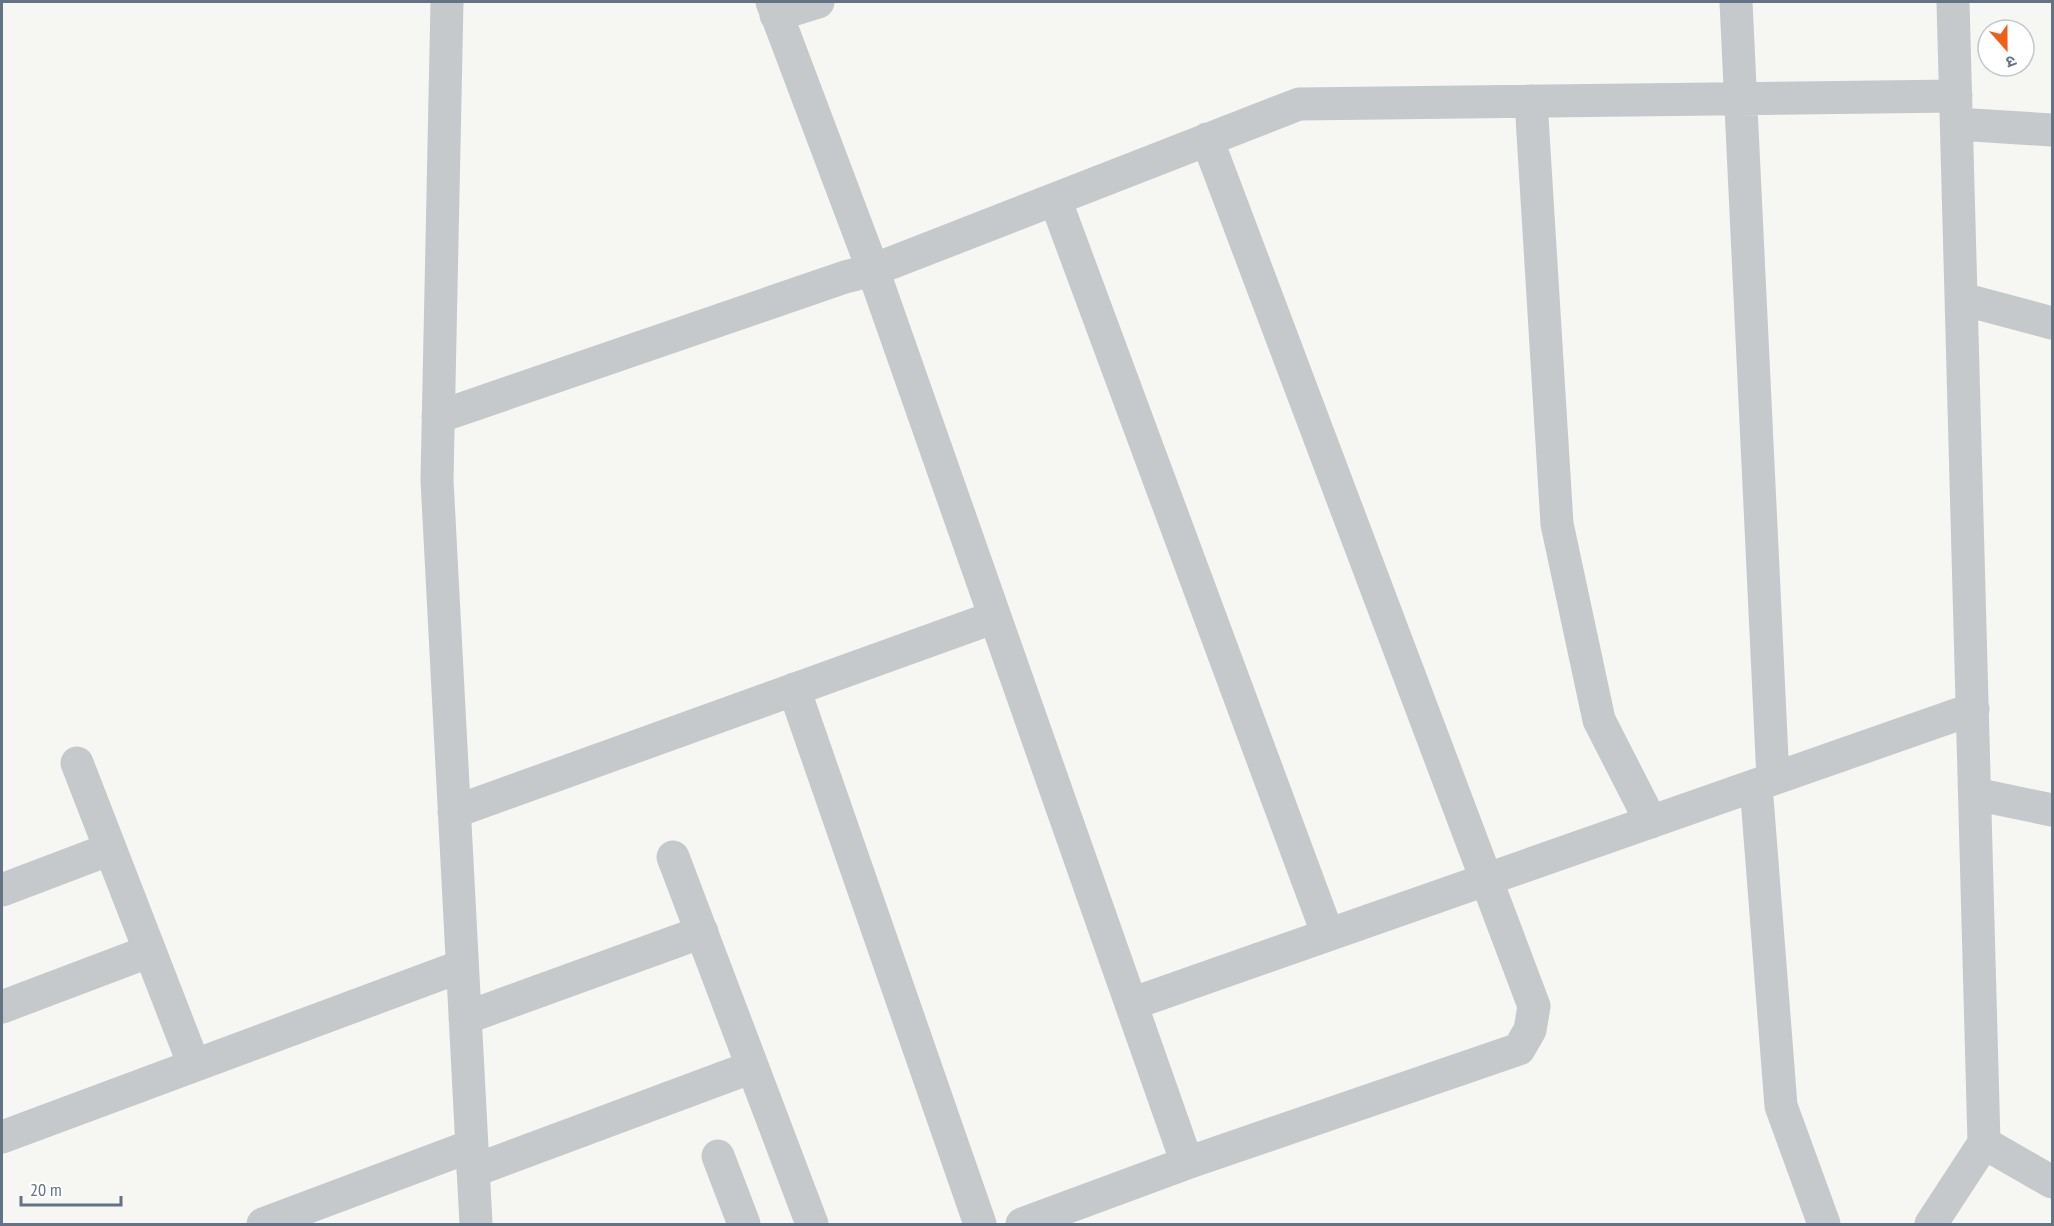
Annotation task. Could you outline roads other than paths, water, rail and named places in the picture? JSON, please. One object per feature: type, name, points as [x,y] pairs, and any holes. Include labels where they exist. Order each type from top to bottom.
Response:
[{"type":"street","points":[[447,2],[437,480],[476,1224]]},
{"type":"street","points":[[818,2],[774,8],[873,270],[1187,1163]]},
{"type":"street","points":[[1736,2],[1765,782],[1781,1106],[1824,1224]]},
{"type":"street","points":[[1931,1224],[1984,1143],[1953,2]]},
{"type":"street","points":[[438,417],[845,277],[873,270],[1299,104],[1741,99],[1956,110],[2052,130]]},
{"type":"street","points":[[1532,101],[1557,524],[1599,720],[1651,822]]},
{"type":"street","points":[[1022,1224],[1187,1163],[1519,1049],[1530,1030],[1534,1006],[1208,140]]},
{"type":"street","points":[[1055,199],[1328,935]]},
{"type":"street","points":[[1962,299],[2052,323]]},
{"type":"street","points":[[454,812],[995,617]]},
{"type":"street","points":[[794,689],[980,1224]]},
{"type":"street","points":[[1131,1004],[1973,709]]},
{"type":"street","points":[[77,762],[194,1065]]},
{"type":"street","points":[[1975,794],[2052,810]]},
{"type":"street","points":[[2,890],[111,849]]},
{"type":"street","points":[[673,857],[812,1224]]},
{"type":"street","points":[[465,1018],[702,932]]},
{"type":"street","points":[[2,1007],[150,951]]},
{"type":"street","points":[[2,1137],[462,966]]},
{"type":"street","points":[[263,1224],[472,1159],[752,1066]]},
{"type":"street","points":[[1984,1143],[2052,1182]]},
{"type":"street","points":[[718,1156],[744,1224]]}]
